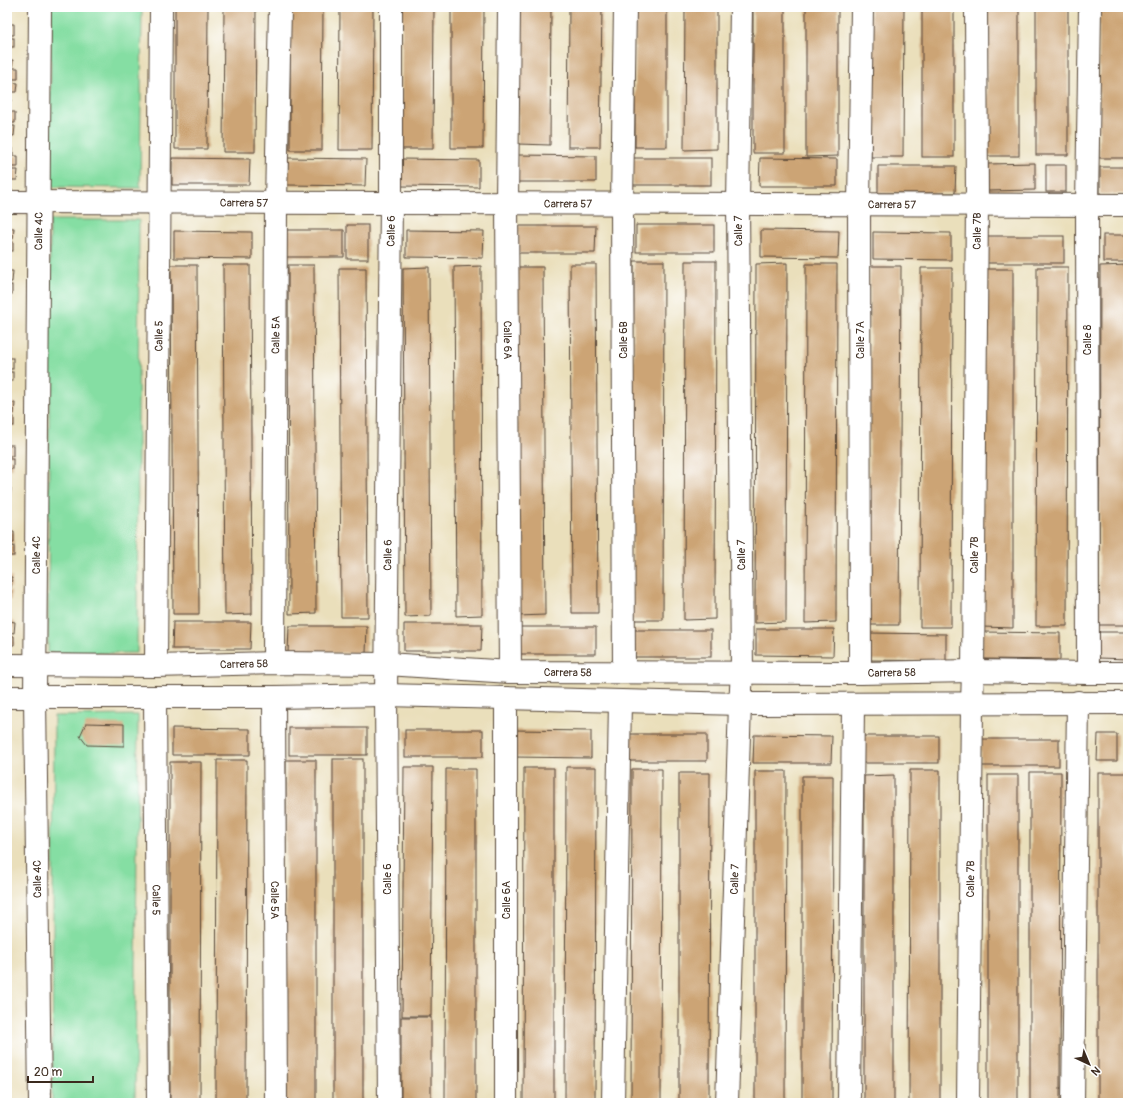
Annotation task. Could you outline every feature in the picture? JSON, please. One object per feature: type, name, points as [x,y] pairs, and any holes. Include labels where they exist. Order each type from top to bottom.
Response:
[{"type":"street","name":"Calle 4C","points":[[40,7],[35,697],[40,1103]]},
{"type":"street","name":"Calle 5","points":[[156,666],[161,7]]},
{"type":"street","name":"Calle 5A","points":[[274,663],[276,203],[280,7]]},
{"type":"street","name":"Calle 6","points":[[389,1103],[386,695],[391,203],[391,7]]},
{"type":"street","name":"Calle 6A","points":[[509,7],[507,203],[510,672]]},
{"type":"street","name":"Calle 6B","points":[[624,672],[622,203],[625,7]]},
{"type":"street","name":"Calle 7","points":[[727,1103],[742,673],[738,204],[741,7]]},
{"type":"street","name":"Calle 7A","points":[[860,673],[859,204],[862,7]]},
{"type":"street","name":"Calle 7B","points":[[968,1103],[977,204],[976,7]]},
{"type":"street","name":"Calle 8","points":[[1088,673],[1087,204],[1090,7]]},
{"type":"street","name":"Carrera 57","points":[[7,202],[1128,205]]},
{"type":"street","name":"Carrera 58","points":[[7,665],[156,666],[274,663],[387,664],[510,672],[860,673],[973,671],[1128,673]]},
{"type":"street","points":[[7,697],[274,697],[386,695],[740,704],[1128,703]]},
{"type":"street","name":"Calle 5","points":[[155,697],[158,1103]]},
{"type":"street","name":"Calle 5A","points":[[274,697],[276,1103]]},
{"type":"street","name":"Calle 6A","points":[[506,698],[506,1103]]},
{"type":"street","points":[[613,1103],[620,701]]},
{"type":"street","points":[[1073,1103],[1078,702]]},
{"type":"street","points":[[849,1103],[853,704]]},
{"type":"green space","points":[[51,7],[142,7],[140,188],[50,187]]},
{"type":"green space","points":[[50,220],[139,220],[137,653],[48,653]]},
{"type":"green space","points":[[138,715],[135,1103],[52,1103],[54,716]]},
{"type":"building","points":[[7,7],[11,7],[10,14],[7,14]]},
{"type":"building","points":[[175,7],[208,7],[207,149],[175,149]]},
{"type":"building","points":[[224,7],[256,7],[255,152],[223,152]]},
{"type":"building","points":[[290,7],[323,7],[322,150],[290,150]]},
{"type":"building","points":[[340,7],[373,7],[372,150],[339,150]]},
{"type":"building","points":[[402,7],[434,7],[433,149],[401,149]]},
{"type":"building","points":[[451,7],[484,7],[483,148],[451,148]]},
{"type":"building","points":[[519,7],[551,7],[550,145],[518,144]]},
{"type":"building","points":[[569,7],[602,7],[600,147],[568,147]]},
{"type":"building","points":[[635,7],[667,7],[667,147],[635,147]]},
{"type":"building","points":[[685,7],[717,7],[717,149],[684,150]]},
{"type":"building","points":[[753,7],[785,7],[785,153],[753,153]]},
{"type":"building","points":[[806,7],[838,7],[838,156],[806,157]]},
{"type":"building","points":[[871,7],[904,7],[903,157],[871,157]]},
{"type":"building","points":[[922,7],[954,7],[954,157],[922,157]]},
{"type":"building","points":[[987,7],[1019,7],[1019,156],[987,156]]},
{"type":"building","points":[[1036,7],[1068,7],[1068,155],[1036,155]]},
{"type":"building","points":[[1099,7],[1128,7],[1128,158],[1099,158]]},
{"type":"building","points":[[7,16],[9,16],[9,24],[14,24],[14,35],[7,35]]},
{"type":"building","points":[[7,38],[14,38],[14,47],[7,47]]},
{"type":"building","points":[[7,60],[13,60],[12,68],[18,68],[18,79],[9,79],[8,82],[18,83],[17,92],[11,92],[11,101],[7,101]]},
{"type":"building","points":[[7,104],[9,104],[9,112],[15,112],[15,123],[7,123]]},
{"type":"building","points":[[7,126],[15,126],[14,136],[7,135]]},
{"type":"building","points":[[7,148],[13,148],[13,156],[18,156],[18,167],[8,167],[8,170],[18,170],[17,180],[11,180],[11,189],[7,188]]},
{"type":"building","points":[[518,155],[596,156],[596,182],[518,182]]},
{"type":"building","points":[[172,158],[250,159],[249,185],[172,185]]},
{"type":"building","points":[[288,158],[366,159],[365,186],[287,185]]},
{"type":"building","points":[[633,158],[711,158],[711,185],[633,185]]},
{"type":"building","points":[[760,158],[837,159],[837,186],[759,186]]},
{"type":"building","points":[[401,159],[479,160],[479,187],[401,186]]},
{"type":"building","points":[[1035,163],[1035,190],[988,191],[988,164]]},
{"type":"building","points":[[1046,165],[1066,165],[1066,192],[1046,192]]},
{"type":"building","points":[[878,166],[956,166],[955,193],[878,193]]},
{"type":"building","points":[[1100,167],[1128,167],[1128,194],[1100,194]]},
{"type":"building","points":[[347,225],[368,225],[368,259],[347,259]]},
{"type":"building","points":[[636,225],[714,225],[714,252],[636,252]]},
{"type":"building","points":[[518,226],[596,226],[595,253],[518,253]]},
{"type":"building","points":[[7,228],[14,228],[13,239],[7,239]]},
{"type":"building","points":[[286,230],[344,230],[344,257],[285,257]]},
{"type":"building","points":[[406,230],[484,231],[483,258],[406,257]]},
{"type":"building","points":[[761,230],[839,231],[838,258],[761,257]]},
{"type":"building","points":[[174,231],[252,232],[252,259],[174,258]]},
{"type":"building","points":[[873,232],[951,233],[951,260],[873,259]]},
{"type":"building","points":[[1103,235],[1128,235],[1128,262],[1103,262]]},
{"type":"building","points":[[986,236],[1064,236],[1064,263],[986,263]]},
{"type":"building","points":[[7,242],[13,242],[13,251],[7,251]]},
{"type":"building","points":[[634,261],[664,261],[663,620],[632,620]]},
{"type":"building","points":[[685,261],[716,261],[715,619],[684,620]]},
{"type":"building","points":[[787,263],[786,622],[755,623],[756,264]]},
{"type":"building","points":[[570,264],[596,264],[598,613],[572,613]]},
{"type":"building","points":[[806,264],[837,264],[836,622],[805,623]]},
{"type":"building","points":[[171,265],[197,265],[199,614],[173,614]]},
{"type":"building","points":[[223,265],[250,265],[252,614],[225,615]]},
{"type":"building","points":[[288,265],[314,265],[316,613],[289,614]]},
{"type":"building","points":[[1128,265],[1128,625],[1099,625],[1100,266]]},
{"type":"building","points":[[481,266],[482,615],[456,616],[454,267]]},
{"type":"building","points":[[870,266],[901,266],[899,625],[869,625]]},
{"type":"building","points":[[429,267],[431,616],[405,617],[403,268]]},
{"type":"building","points":[[516,267],[543,267],[545,615],[518,616]]},
{"type":"building","points":[[1037,267],[1068,267],[1067,626],[1036,626]]},
{"type":"building","points":[[339,268],[366,268],[368,617],[341,617]]},
{"type":"building","points":[[921,268],[952,268],[951,627],[920,627]]},
{"type":"building","points":[[983,269],[1013,269],[1013,628],[982,627]]},
{"type":"building","points":[[7,271],[13,271],[12,282],[7,282]]},
{"type":"building","points":[[7,285],[12,285],[12,294],[7,294]]},
{"type":"building","points":[[7,313],[10,313],[10,324],[7,324]]},
{"type":"building","points":[[7,327],[10,327],[10,337],[7,337]]},
{"type":"building","points":[[7,358],[13,358],[13,369],[7,369]]},
{"type":"building","points":[[7,372],[13,372],[13,381],[7,381]]},
{"type":"building","points":[[7,395],[9,395],[9,403],[15,403],[14,414],[7,414]]},
{"type":"building","points":[[7,417],[14,417],[14,426],[7,426]]},
{"type":"building","points":[[7,445],[13,445],[13,456],[7,456]]},
{"type":"building","points":[[7,459],[13,459],[13,469],[7,469]]},
{"type":"building","points":[[7,488],[11,488],[10,499],[7,499]]},
{"type":"building","points":[[7,502],[10,502],[10,511],[7,511]]},
{"type":"building","points":[[7,524],[9,524],[8,532],[14,532],[14,543],[7,543]]},
{"type":"building","points":[[7,546],[14,546],[14,556],[7,556]]},
{"type":"building","points":[[7,577],[12,577],[11,588],[7,588]]},
{"type":"building","points":[[7,591],[11,591],[11,600],[7,600]]},
{"type":"building","points":[[7,614],[9,614],[9,621],[15,622],[14,633],[7,632]]},
{"type":"building","points":[[173,622],[251,622],[250,649],[172,649]]},
{"type":"building","points":[[404,624],[482,624],[481,651],[404,651]]},
{"type":"building","points":[[289,626],[367,626],[366,653],[288,653]]},
{"type":"building","points":[[518,627],[596,627],[596,654],[518,654]]},
{"type":"building","points":[[756,629],[834,629],[833,656],[756,655]]},
{"type":"building","points":[[633,630],[711,630],[711,657],[633,657]]},
{"type":"building","points":[[982,632],[1060,633],[1060,660],[982,659]]},
{"type":"building","points":[[1099,632],[1128,632],[1128,659],[1099,658]]},
{"type":"building","points":[[868,633],[946,634],[946,661],[868,660]]},
{"type":"building","points":[[7,635],[14,636],[14,645],[7,645]]},
{"type":"building","points":[[86,723],[124,724],[124,746],[87,745],[80,736]]},
{"type":"building","points":[[172,728],[250,729],[250,755],[172,755]]},
{"type":"building","points":[[289,728],[367,728],[367,755],[289,755]]},
{"type":"building","points":[[405,730],[483,730],[483,757],[405,757]]},
{"type":"building","points":[[513,730],[591,731],[591,758],[513,757]]},
{"type":"building","points":[[630,734],[707,734],[707,761],[629,761]]},
{"type":"building","points":[[1098,734],[1117,734],[1117,761],[1097,761]]},
{"type":"building","points":[[754,735],[832,736],[831,763],[753,763]]},
{"type":"building","points":[[861,736],[939,736],[939,763],[861,763]]},
{"type":"building","points":[[981,739],[1059,739],[1059,766],[981,766]]},
{"type":"building","points":[[333,759],[363,759],[363,1103],[333,1103]]},
{"type":"building","points":[[217,760],[247,760],[246,1103],[216,1103]]},
{"type":"building","points":[[286,760],[316,760],[316,1103],[285,1103]]},
{"type":"building","points":[[170,762],[201,762],[200,1103],[170,1103]]},
{"type":"building","points":[[404,767],[433,767],[431,1016],[402,1016]]},
{"type":"building","points":[[566,767],[596,767],[595,1103],[565,1103]]},
{"type":"building","points":[[524,768],[554,768],[554,1103],[523,1103]]},
{"type":"building","points":[[446,769],[476,769],[476,1103],[445,1103]]},
{"type":"building","points":[[632,769],[662,769],[661,1103],[631,1103]]},
{"type":"building","points":[[910,770],[940,770],[940,1103],[909,1103]]},
{"type":"building","points":[[755,771],[786,771],[785,1103],[755,1103]]},
{"type":"building","points":[[1030,772],[1061,772],[1060,1103],[1030,1103]]},
{"type":"building","points":[[679,773],[710,773],[709,1103],[679,1103]]},
{"type":"building","points":[[1098,773],[1128,773],[1128,1103],[1098,1103]]},
{"type":"building","points":[[894,775],[894,1103],[864,1103],[864,776]]},
{"type":"building","points":[[988,775],[1018,775],[1018,1103],[988,1103]]},
{"type":"building","points":[[802,776],[833,776],[832,1103],[802,1103]]},
{"type":"building","points":[[401,1017],[431,1017],[431,1103],[401,1103]]}]
